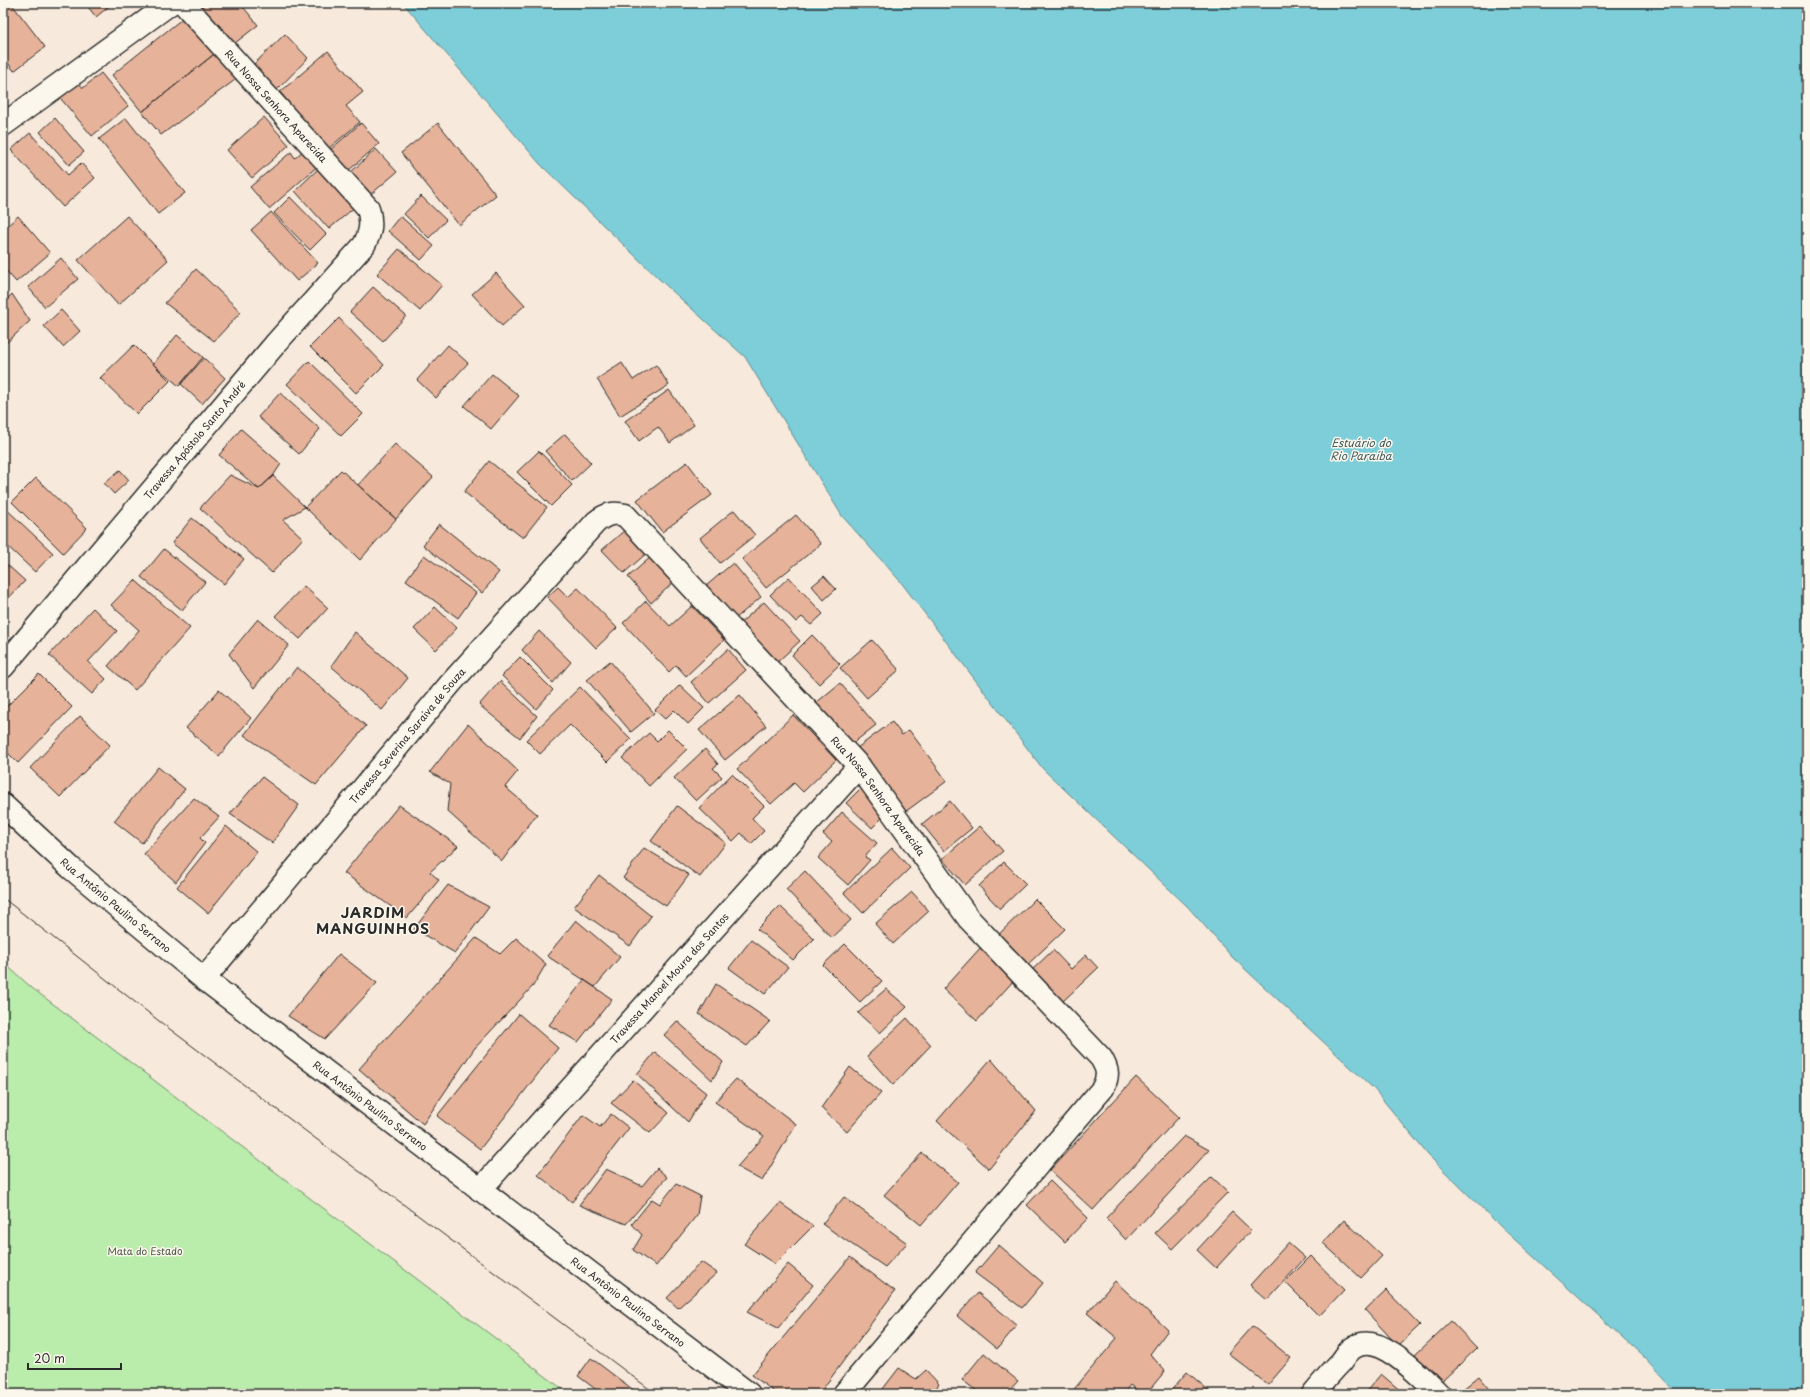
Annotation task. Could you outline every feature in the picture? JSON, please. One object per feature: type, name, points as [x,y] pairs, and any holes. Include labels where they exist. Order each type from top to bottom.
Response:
[{"type":"street","points":[[3,125],[171,3]]},
{"type":"street","name":"Rua Nossa Senhora Aparecida","points":[[183,3],[368,208]]},
{"type":"street","name":"Travessa Apóstolo Santo André","points":[[3,667],[277,342],[364,245],[370,234],[371,221],[368,208]]},
{"type":"street","name":"Travessa Severina Saraiva de Souza","points":[[204,979],[452,683],[596,522],[603,516],[614,513],[626,515]]},
{"type":"street","name":"Rua Nossa Senhora Aparecida","points":[[626,515],[859,766],[968,919],[1101,1058],[1108,1070],[1103,1088],[844,1394]]},
{"type":"street","name":"Travessa Manoel Moura dos Santos","points":[[480,1190],[859,766]]},
{"type":"street","name":"Rua Antônio Paulino Serrano","points":[[3,805],[71,868],[204,979],[749,1394]]},
{"type":"street","points":[[1313,1394],[1353,1348],[1362,1343],[1373,1344],[1396,1355],[1439,1394]]},
{"type":"green space","name":"Mata do Estado","points":[[3,962],[32,988],[569,1394],[3,1394]]},
{"type":"water","name":"Estuário do Rio Paraíba","points":[[403,3],[1807,3],[1807,1394],[1678,1394],[1644,1357],[1502,1228],[1428,1155],[1374,1089],[1232,957],[1188,907],[1043,769],[900,581],[842,516],[745,357],[658,278],[540,164]]},
{"type":"building","points":[[3,3],[11,3],[45,47],[14,71],[3,56]]},
{"type":"building","points":[[85,3],[113,3],[96,17]]},
{"type":"building","points":[[200,3],[240,3],[258,25],[230,47],[196,6]]},
{"type":"building","points":[[188,14],[218,51],[142,112],[112,75]]},
{"type":"building","points":[[285,34],[308,58],[277,90],[253,65]]},
{"type":"building","points":[[218,51],[239,77],[161,135],[142,112]]},
{"type":"building","points":[[328,51],[363,92],[346,106],[360,122],[328,149],[280,92]]},
{"type":"building","points":[[101,73],[128,106],[92,136],[56,93],[75,78],[83,88]]},
{"type":"building","points":[[264,117],[289,145],[252,178],[227,150]]},
{"type":"building","points":[[55,118],[84,152],[69,165],[40,132]]},
{"type":"building","points":[[126,118],[185,193],[158,214],[99,139]]},
{"type":"building","points":[[361,123],[379,144],[348,171],[330,150]]},
{"type":"building","points":[[438,123],[496,195],[459,225],[401,153]]},
{"type":"building","points":[[30,133],[68,175],[81,163],[95,178],[63,207],[11,150]]},
{"type":"building","points":[[306,148],[320,164],[269,209],[250,187],[291,152],[295,158]]},
{"type":"building","points":[[376,149],[397,172],[370,195],[351,172]]},
{"type":"building","points":[[320,167],[356,206],[329,229],[295,191]]},
{"type":"building","points":[[421,196],[446,220],[429,238],[404,214]]},
{"type":"building","points":[[290,197],[326,234],[310,250],[274,213]]},
{"type":"building","points":[[271,212],[318,263],[297,281],[251,230]]},
{"type":"building","points":[[18,216],[50,253],[16,282],[3,267],[3,230]]},
{"type":"building","points":[[127,216],[168,260],[118,305],[78,260]]},
{"type":"building","points":[[400,216],[434,246],[421,260],[388,231]]},
{"type":"building","points":[[399,249],[442,285],[420,311],[377,274]]},
{"type":"building","points":[[61,258],[78,279],[45,307],[28,287]]},
{"type":"building","points":[[196,269],[241,312],[214,341],[165,303]]},
{"type":"building","points":[[496,273],[525,305],[502,326],[472,294]]},
{"type":"building","points":[[373,287],[406,316],[383,341],[350,312]]},
{"type":"building","points":[[12,294],[30,321],[3,346],[3,303]]},
{"type":"building","points":[[61,310],[80,331],[63,347],[44,326]]},
{"type":"building","points":[[339,318],[384,365],[356,393],[310,347]]},
{"type":"building","points":[[177,335],[203,357],[179,386],[153,364]]},
{"type":"building","points":[[134,345],[170,381],[137,414],[100,378]]},
{"type":"building","points":[[448,345],[468,363],[436,398],[417,380]]},
{"type":"building","points":[[204,358],[225,378],[202,404],[181,384]]},
{"type":"building","points":[[309,361],[363,414],[341,436],[287,384]]},
{"type":"building","points":[[622,363],[633,380],[656,365],[669,385],[620,416],[597,379]]},
{"type":"building","points":[[492,374],[519,396],[491,429],[464,406]]},
{"type":"building","points":[[669,390],[694,425],[670,443],[658,427],[639,441],[625,421]]},
{"type":"building","points":[[280,393],[320,429],[299,454],[258,417]]},
{"type":"building","points":[[241,429],[281,464],[273,476],[259,489],[219,455]]},
{"type":"building","points":[[565,434],[591,463],[572,481],[545,451]]},
{"type":"building","points":[[395,444],[433,477],[396,519],[358,485]]},
{"type":"building","points":[[539,451],[572,485],[551,506],[517,472]]},
{"type":"building","points":[[489,461],[547,507],[523,538],[464,492]]},
{"type":"building","points":[[687,462],[712,495],[662,532],[637,500]]},
{"type":"building","points":[[120,470],[129,480],[114,494],[104,483]]},
{"type":"building","points":[[341,470],[396,519],[360,560],[305,507]]},
{"type":"building","points":[[230,475],[259,489],[273,476],[305,507],[283,520],[303,538],[272,573],[200,508]]},
{"type":"building","points":[[36,478],[87,528],[63,553],[12,502]]},
{"type":"building","points":[[3,506],[53,553],[35,572],[3,542]]},
{"type":"building","points":[[734,510],[755,535],[720,563],[700,538]]},
{"type":"building","points":[[796,515],[821,544],[766,588],[742,559]]},
{"type":"building","points":[[192,518],[244,559],[224,584],[172,543]]},
{"type":"building","points":[[439,524],[499,572],[482,593],[423,545]]},
{"type":"building","points":[[626,529],[648,552],[624,573],[602,550]]},
{"type":"building","points":[[164,549],[205,582],[182,610],[141,577]]},
{"type":"building","points":[[424,555],[476,593],[458,618],[406,580]]},
{"type":"building","points":[[652,556],[675,581],[651,603],[628,577]]},
{"type":"building","points":[[3,561],[25,581],[3,604]]},
{"type":"building","points":[[733,563],[761,597],[735,619],[706,586]]},
{"type":"building","points":[[824,576],[836,589],[824,600],[812,586]]},
{"type":"building","points":[[789,577],[823,614],[811,625],[802,617],[796,622],[770,595]]},
{"type":"building","points":[[135,580],[190,628],[135,690],[108,666],[139,630],[111,605]]},
{"type":"building","points":[[304,586],[328,608],[300,639],[275,616]]},
{"type":"building","points":[[558,587],[568,597],[578,588],[617,628],[596,648],[547,597]]},
{"type":"building","points":[[646,601],[670,626],[692,606],[724,640],[686,676],[676,665],[669,672],[623,623]]},
{"type":"building","points":[[764,602],[800,641],[773,666],[737,626]]},
{"type":"building","points":[[435,607],[457,628],[436,650],[414,629]]},
{"type":"building","points":[[93,608],[117,631],[88,662],[106,679],[92,694],[49,655]]},
{"type":"building","points":[[258,619],[289,645],[254,688],[229,654]]},
{"type":"building","points":[[539,631],[571,662],[553,683],[522,650]]},
{"type":"building","points":[[355,632],[408,678],[382,710],[331,666]]},
{"type":"building","points":[[812,635],[840,664],[819,684],[792,655]]},
{"type":"building","points":[[872,640],[899,670],[867,698],[840,668]]},
{"type":"building","points":[[728,649],[746,670],[709,703],[691,682]]},
{"type":"building","points":[[520,657],[553,690],[536,709],[502,676]]},
{"type":"building","points":[[610,661],[654,713],[631,732],[587,680]]},
{"type":"building","points":[[297,667],[366,726],[316,785],[244,735]]},
{"type":"building","points":[[39,674],[72,707],[18,763],[3,748],[3,710]]},
{"type":"building","points":[[500,681],[537,716],[520,738],[479,705]]},
{"type":"building","points":[[840,683],[876,725],[852,744],[816,703]]},
{"type":"building","points":[[680,685],[704,708],[688,724],[674,710],[665,719],[655,710]]},
{"type":"building","points":[[580,687],[631,739],[607,762],[570,725],[540,754],[526,740]]},
{"type":"building","points":[[219,690],[251,718],[219,756],[186,728]]},
{"type":"building","points":[[740,695],[766,726],[725,760],[699,730]]},
{"type":"building","points":[[793,715],[836,760],[803,792],[794,783],[771,804],[737,769]]},
{"type":"building","points":[[80,716],[110,745],[60,797],[30,768]]},
{"type":"building","points":[[892,722],[902,735],[909,730],[947,781],[905,812],[857,748]]},
{"type":"building","points":[[468,724],[518,771],[505,787],[537,814],[502,861],[447,811],[450,784],[430,772]]},
{"type":"building","points":[[668,730],[687,749],[649,786],[622,758],[649,733],[657,741]]},
{"type":"building","points":[[705,749],[718,764],[713,768],[722,777],[696,801],[674,778]]},
{"type":"building","points":[[158,767],[185,789],[142,843],[114,821]]},
{"type":"building","points":[[732,774],[764,806],[752,818],[764,831],[751,844],[741,833],[733,841],[699,808]]},
{"type":"building","points":[[262,777],[299,805],[272,843],[230,814]]},
{"type":"building","points":[[865,784],[890,810],[872,828],[846,803]]},
{"type":"building","points":[[194,798],[219,817],[200,838],[205,843],[176,882],[144,854]]},
{"type":"building","points":[[950,801],[972,828],[944,851],[922,824]]},
{"type":"building","points":[[399,805],[458,846],[430,872],[439,880],[407,918],[344,873]]},
{"type":"building","points":[[677,806],[726,843],[700,877],[651,841]]},
{"type":"building","points":[[842,812],[877,843],[865,857],[870,860],[848,885],[818,858],[832,842],[823,834]]},
{"type":"building","points":[[226,826],[257,852],[208,913],[177,887]]},
{"type":"building","points":[[980,826],[1003,851],[965,885],[942,859]]},
{"type":"building","points":[[644,848],[689,875],[666,906],[623,878]]},
{"type":"building","points":[[892,848],[910,868],[863,913],[844,893]]},
{"type":"building","points":[[1004,862],[1026,884],[1000,909],[979,886]]},
{"type":"building","points":[[805,871],[851,920],[832,938],[786,889]]},
{"type":"building","points":[[599,875],[651,916],[630,946],[574,907]]},
{"type":"building","points":[[448,885],[489,907],[455,953],[414,929]]},
{"type":"building","points":[[912,892],[929,911],[893,944],[875,924]]},
{"type":"building","points":[[1035,899],[1065,929],[1025,967],[996,937]]},
{"type":"building","points":[[780,906],[814,939],[793,960],[757,929]]},
{"type":"building","points":[[576,920],[620,957],[595,987],[547,956]]},
{"type":"building","points":[[476,938],[500,954],[516,938],[546,964],[533,986],[474,1049],[423,1124],[359,1069]]},
{"type":"building","points":[[751,940],[788,967],[765,994],[729,968]]},
{"type":"building","points":[[845,944],[882,981],[860,1002],[823,965]]},
{"type":"building","points":[[982,946],[1016,978],[977,1021],[943,989]]},
{"type":"building","points":[[1053,950],[1071,969],[1086,955],[1098,968],[1061,1003],[1031,971]]},
{"type":"building","points":[[339,954],[377,983],[325,1039],[288,1016]]},
{"type":"building","points":[[584,980],[612,999],[578,1042],[549,1025]]},
{"type":"building","points":[[716,984],[770,1021],[747,1046],[699,1014]]},
{"type":"building","points":[[886,989],[907,1007],[880,1033],[858,1013]]},
{"type":"building","points":[[519,1014],[558,1048],[480,1149],[437,1116]]},
{"type":"building","points":[[907,1018],[931,1045],[893,1085],[867,1056]]},
{"type":"building","points":[[677,1021],[723,1062],[712,1080],[664,1035]]},
{"type":"building","points":[[655,1052],[706,1093],[688,1122],[637,1074]]},
{"type":"building","points":[[991,1059],[1036,1111],[989,1169],[937,1121]]},
{"type":"building","points":[[850,1067],[881,1093],[847,1132],[821,1108]]},
{"type":"building","points":[[1136,1077],[1179,1117],[1093,1210],[1050,1170]]},
{"type":"building","points":[[736,1079],[796,1124],[762,1181],[737,1167],[764,1136],[715,1102]]},
{"type":"building","points":[[633,1080],[669,1113],[650,1133],[611,1103]]},
{"type":"building","points":[[611,1114],[629,1128],[572,1202],[538,1175],[583,1115],[600,1127]]},
{"type":"building","points":[[1184,1136],[1209,1150],[1126,1240],[1106,1218]]},
{"type":"building","points":[[922,1153],[958,1182],[921,1225],[884,1195]]},
{"type":"building","points":[[657,1168],[667,1177],[626,1224],[579,1205],[606,1169],[642,1186]]},
{"type":"building","points":[[1212,1177],[1228,1192],[1172,1249],[1155,1233]]},
{"type":"building","points":[[1050,1181],[1088,1218],[1065,1242],[1027,1205]]},
{"type":"building","points":[[676,1184],[700,1196],[697,1215],[656,1266],[633,1250],[642,1235],[632,1224],[652,1199],[660,1204]]},
{"type":"building","points":[[844,1197],[907,1243],[885,1267],[822,1224]]},
{"type":"building","points":[[780,1203],[813,1226],[775,1264],[744,1244]]},
{"type":"building","points":[[1232,1212],[1251,1230],[1216,1268],[1197,1250]]},
{"type":"building","points":[[1344,1220],[1382,1256],[1361,1278],[1323,1243]]},
{"type":"building","points":[[1288,1243],[1305,1258],[1267,1300],[1250,1285]]},
{"type":"building","points":[[999,1245],[1043,1283],[1022,1308],[975,1273]]},
{"type":"building","points":[[1311,1256],[1344,1290],[1319,1316],[1285,1282]]},
{"type":"building","points":[[850,1257],[895,1291],[819,1394],[777,1394],[752,1375]]},
{"type":"building","points":[[701,1262],[717,1273],[678,1308],[667,1298]]},
{"type":"building","points":[[788,1264],[813,1285],[778,1328],[747,1312]]},
{"type":"building","points":[[1115,1281],[1168,1330],[1150,1354],[1165,1371],[1146,1394],[1142,1394],[1130,1385],[1123,1394],[1070,1394],[1117,1338],[1087,1313]]},
{"type":"building","points":[[1386,1290],[1420,1325],[1398,1346],[1365,1310]]},
{"type":"building","points":[[978,1293],[1017,1325],[997,1349],[957,1316]]},
{"type":"building","points":[[1451,1321],[1477,1348],[1440,1383],[1415,1355]]},
{"type":"building","points":[[1252,1326],[1291,1358],[1268,1385],[1228,1353]]},
{"type":"building","points":[[984,1353],[1018,1381],[1006,1394],[981,1394],[962,1380]]},
{"type":"building","points":[[591,1358],[639,1394],[602,1394],[578,1376]]},
{"type":"building","points":[[899,1368],[916,1379],[926,1370],[939,1384],[932,1394],[879,1394]]},
{"type":"building","points":[[1187,1372],[1213,1394],[1168,1394]]},
{"type":"building","points":[[1381,1374],[1402,1392],[1400,1394],[1364,1394]]},
{"type":"building","points":[[1479,1376],[1494,1394],[1457,1394]]},
{"type":"tram line","points":[[3,898],[159,1021],[656,1394]]},
{"type":"district","name":"JARDIM MANGUINHOS","points":[[373,922]]}]
